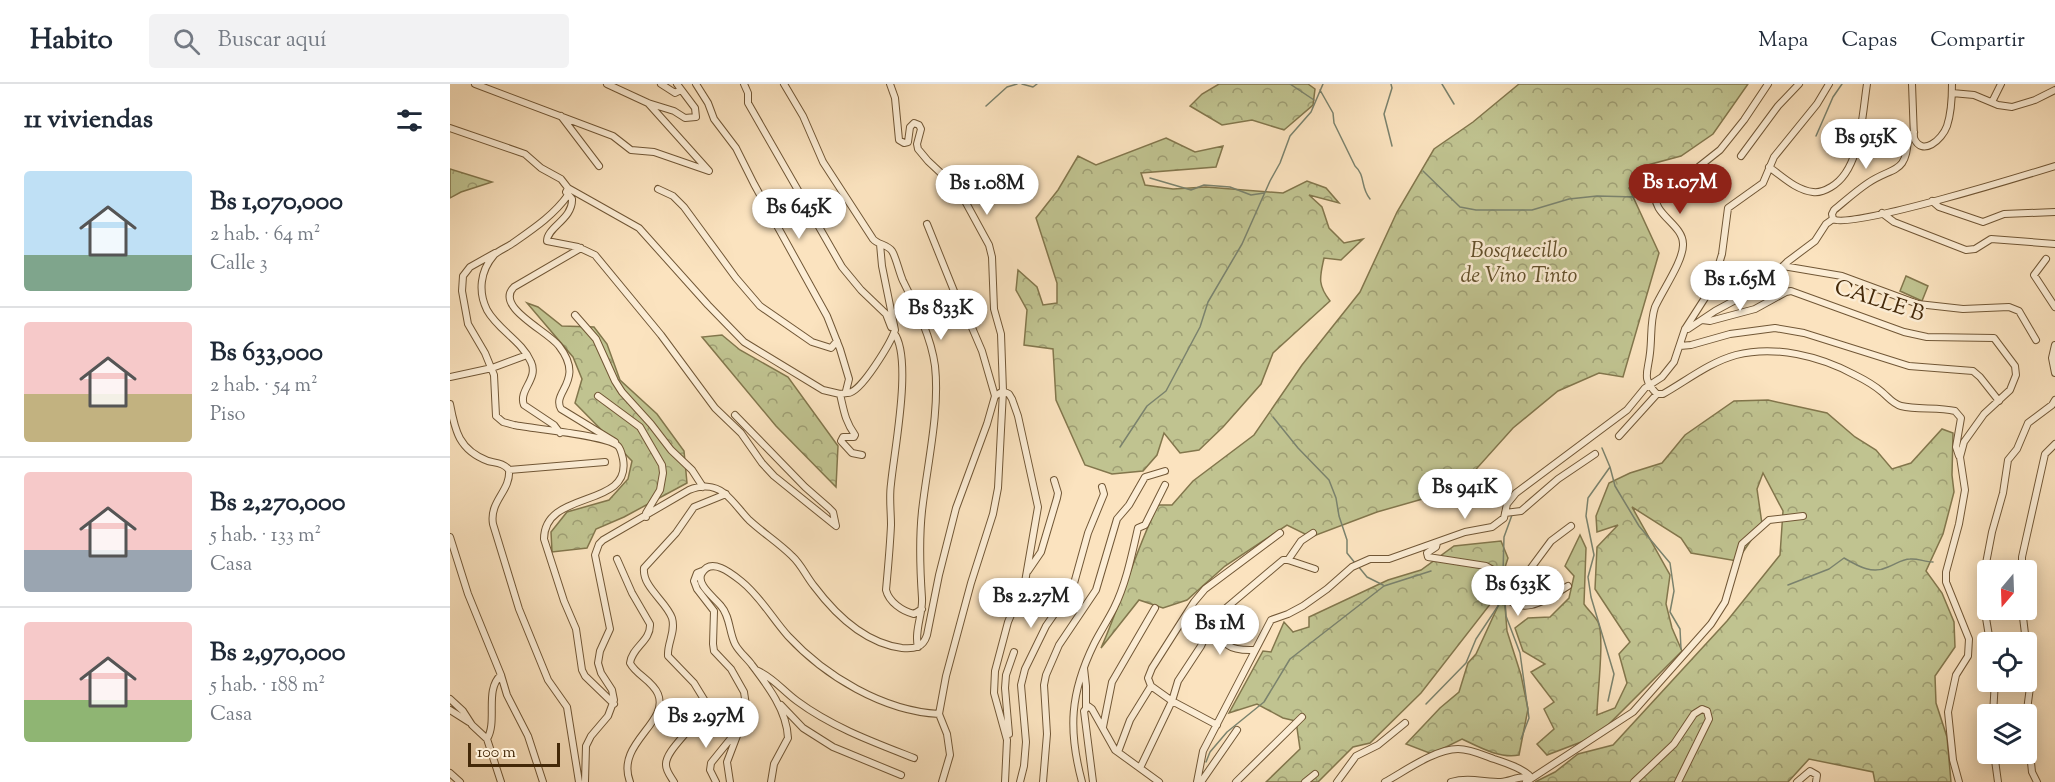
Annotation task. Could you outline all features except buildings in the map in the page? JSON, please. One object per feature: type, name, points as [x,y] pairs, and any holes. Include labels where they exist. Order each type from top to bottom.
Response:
[{"type":"street","points":[[475,84],[613,136],[631,150],[654,152],[709,171],[648,103]]},
{"type":"street","points":[[607,84],[648,103],[674,111],[685,118],[696,117],[695,108],[679,87],[675,93],[661,84]]},
{"type":"street","points":[[696,84],[708,102],[714,119],[736,148],[827,316],[849,379],[843,393],[845,420],[855,435],[854,437],[843,437],[841,441],[852,453],[862,455]]},
{"type":"street","points":[[744,84],[748,93],[748,103],[835,255],[861,290],[886,314],[891,323],[893,335],[900,344],[902,357],[899,415],[890,486],[891,527],[886,590],[888,597],[900,608],[914,614],[922,609]]},
{"type":"street","points":[[783,84],[803,116],[823,162],[873,239],[893,253],[897,269],[921,318],[935,364],[935,408],[922,516],[922,609],[916,640],[918,647]]},
{"type":"street","points":[[890,84],[895,98],[900,141],[908,142],[911,125],[914,123],[919,125],[921,129],[918,149],[965,199],[989,245],[992,257],[995,317],[1001,334],[1003,390],[998,488],[993,514],[971,583],[946,676],[939,714],[947,734],[950,755],[942,782]]},
{"type":"street","points":[[1658,394],[1648,385],[1646,378],[1651,324],[1655,308],[1681,254],[1683,244],[1679,232],[1657,204],[1656,195],[1661,188],[1696,169],[1720,150],[1768,84]]},
{"type":"street","points":[[1741,156],[1778,106],[1799,84]]},
{"type":"street","points":[[1199,782],[1203,751],[1271,620],[1303,606],[1328,589],[1352,567],[1370,559],[1389,559],[1465,532],[1492,527],[1500,523],[1507,504],[1516,493],[1621,415],[1648,385],[1668,372],[1674,362],[1685,329],[1712,287],[1722,254],[1728,208],[1760,187],[1781,148],[1817,104],[1829,84]]},
{"type":"street","points":[[1769,167],[1794,186],[1812,192],[1818,192],[1839,182],[1853,162],[1868,84]]},
{"type":"street","points":[[1912,84],[1915,141],[1920,147],[1927,147],[1939,139],[1947,126],[1952,84]]},
{"type":"street","points":[[1992,102],[2001,84]]},
{"type":"street","points":[[1952,93],[1974,94],[2004,107],[2012,107],[2055,90]]},
{"type":"street","points":[[561,116],[599,166]]},
{"type":"street","points":[[450,128],[525,154],[549,173],[561,179],[573,200],[571,208],[546,239],[548,242],[581,248],[595,255],[661,334],[715,408],[741,433],[769,471],[836,526],[833,512],[805,488],[735,415]]},
{"type":"street","points":[[1833,219],[1832,212],[1840,205],[1870,182],[1900,165],[1907,154],[1908,137],[1914,132]]},
{"type":"street","points":[[1833,219],[1840,221],[1882,213],[2055,166]]},
{"type":"street","points":[[658,189],[673,196],[684,207],[736,278],[760,306],[812,342],[831,348],[837,341]]},
{"type":"street","points":[[568,191],[639,228],[744,342],[823,390],[855,392],[865,381],[893,335],[895,325],[879,244]]},
{"type":"street","points":[[568,191],[561,204],[543,220],[495,254],[470,267],[463,276],[463,304],[468,324],[492,368],[495,380],[495,411],[499,419],[514,425],[598,439],[617,445]]},
{"type":"street","points":[[1932,201],[1939,207],[1983,222],[2004,214],[2055,212]]},
{"type":"street","points":[[1882,213],[1894,222],[1966,250],[1973,249],[1991,239],[2055,244]]},
{"type":"street","points":[[1685,329],[1760,288],[1815,241],[1833,219]]},
{"type":"street","points":[[927,224],[956,296],[982,351],[995,396]]},
{"type":"street","points":[[581,248],[514,287],[509,293],[509,298],[518,312],[552,338],[564,353],[571,377],[560,397],[561,409],[611,438],[623,457],[624,472],[621,480],[605,491],[562,508],[544,532],[544,540],[558,586],[576,629],[582,670],[585,676],[614,704]]},
{"type":"street","points":[[495,254],[481,284],[484,303],[490,316],[527,355],[534,370],[524,393],[522,401],[524,405],[554,425],[560,433]]},
{"type":"street","points":[[2046,259],[2034,275],[2055,307]]},
{"type":"street","points":[[1783,266],[1842,276],[1918,303],[1963,309],[2015,308],[2036,340]]},
{"type":"street","name":"CALLE B","points":[[1702,320],[1710,321],[1755,309],[1791,291],[1904,332],[1927,338],[1994,338],[2017,369],[2013,385],[1999,401]]},
{"type":"street","points":[[575,315],[596,339],[618,387],[671,450],[692,470],[703,487]]},
{"type":"street","points":[[1680,346],[1764,328],[1787,329],[1909,366],[1973,371],[1999,401],[1984,414],[1970,432],[1964,442],[1960,457]]},
{"type":"street","points":[[2054,370],[2052,354],[2055,345]]},
{"type":"street","points":[[1619,436],[1658,394],[1663,394],[1717,362],[1737,355],[1781,353],[1810,356],[1836,365],[1872,384],[1895,404],[1938,407],[1955,411],[1961,418],[1956,447],[1960,457],[1965,490],[1959,524],[1946,572],[1946,582],[1969,639],[1968,656],[1956,675],[1948,712],[1953,760],[1959,782]]},
{"type":"street","points":[[450,377],[492,368],[527,355]]},
{"type":"street","points":[[585,782],[585,752],[588,740],[608,716],[614,704],[612,690],[598,667],[598,657],[610,629],[595,555],[603,540],[689,490],[712,487],[726,494],[747,518],[795,559],[823,598],[845,621],[865,635],[884,644],[901,648],[918,647],[927,635],[952,522],[995,396],[1003,390]]},
{"type":"street","points":[[1003,390],[1012,399],[1018,416],[1038,507],[1027,572],[1002,639],[994,671],[994,693],[1007,740]]},
{"type":"street","points":[[598,396],[640,427],[662,465],[660,490],[646,513],[646,517]]},
{"type":"street","points":[[1988,632],[1983,579],[2008,460],[2017,449],[2028,423],[2050,407],[2055,400]]},
{"type":"street","points":[[450,404],[460,441],[484,459],[505,466],[509,470],[605,462]]},
{"type":"street","points":[[2022,560],[2045,454],[2055,444]]},
{"type":"street","points":[[1505,513],[1521,511],[1558,479],[1595,454]]},
{"type":"street","points":[[509,470],[507,483],[493,510],[493,524],[519,609],[548,680],[567,707],[579,782]]},
{"type":"street","points":[[1044,782],[1047,734],[1044,685],[1051,660],[1096,590],[1117,519],[1129,505],[1145,477],[1165,471]]},
{"type":"street","points":[[1027,572],[1041,552],[1057,498],[1054,480]]},
{"type":"street","points":[[1082,782],[1075,754],[1072,709],[1077,684],[1084,665],[1118,598],[1138,528],[1145,525],[1165,485]]},
{"type":"street","points":[[1020,782],[1026,742],[1021,685],[1025,669],[1046,626],[1073,587],[1088,533],[1104,494],[1102,487]]},
{"type":"street","points":[[674,782],[666,768],[668,756],[696,721],[704,709],[705,701],[694,683],[668,656],[673,631],[671,618],[645,578],[644,568],[676,533],[694,507],[726,494]]},
{"type":"street","points":[[1529,780],[1633,712],[1715,617],[1725,602],[1742,544],[1769,520],[1803,516]]},
{"type":"street","points":[[1438,542],[1436,547],[1427,553],[1428,557],[1486,566],[1507,578],[1521,576],[1532,567],[1551,542],[1571,526]]},
{"type":"street","points":[[1217,725],[1172,701],[1151,686],[1148,678],[1194,602],[1205,589],[1280,533]]},
{"type":"street","points":[[1288,560],[1301,541],[1313,533]]},
{"type":"street","points":[[450,537],[468,594],[507,695],[528,736],[543,782]]},
{"type":"street","points":[[617,559],[632,593],[650,624],[648,637],[633,655],[630,663],[654,688],[659,700],[657,713],[628,760],[627,769],[630,782]]},
{"type":"street","points":[[1140,768],[1172,701],[1178,681],[1201,646],[1213,621],[1235,598],[1282,560],[1315,569]]},
{"type":"street","points":[[730,782],[727,762],[746,705],[744,692],[736,677],[716,654],[713,647],[714,611],[693,581],[697,573],[710,566],[722,567],[741,581],[790,637],[814,660],[849,684],[875,698],[896,705],[923,713],[939,714]]},
{"type":"street","points":[[1486,566],[1502,593],[1523,606],[1539,604],[1568,586]]},
{"type":"street","points":[[702,571],[700,577],[702,584],[723,608],[735,644],[756,670],[782,712],[788,738],[774,764],[771,782]]},
{"type":"street","points":[[1103,728],[1112,682],[1155,608]]},
{"type":"street","points":[[1213,621],[1218,633],[1228,646],[1235,650],[1254,650]]},
{"type":"street","points":[[1005,782],[1009,723],[1006,681],[1014,652]]},
{"type":"street","points":[[1084,665],[1086,686],[1084,711],[1093,782]]},
{"type":"street","points":[[756,670],[766,674],[796,701],[832,723],[866,740],[914,758]]},
{"type":"street","points":[[487,739],[490,733],[493,694],[496,681],[501,675]]},
{"type":"street","points":[[1118,752],[1130,720],[1151,686]]},
{"type":"street","points":[[450,699],[463,711],[469,722]]},
{"type":"street","points":[[776,701],[803,728],[833,747],[901,775]]},
{"type":"street","points":[[1086,707],[1091,707],[1118,752],[1159,782]]},
{"type":"street","points":[[1634,782],[1674,744],[1694,714],[1702,709],[1707,711],[1709,719],[1678,782]]},
{"type":"street","points":[[450,710],[469,722],[487,739],[501,782]]},
{"type":"street","points":[[1236,782],[1302,717]]},
{"type":"street","points":[[1337,782],[1360,752],[1378,745],[1406,723]]},
{"type":"street","points":[[1199,782],[1237,730]]},
{"type":"street","points":[[716,782],[710,770],[711,763],[732,736],[737,734]]},
{"type":"street","points":[[1385,782],[1419,762],[1448,750],[1457,749],[1481,754],[1509,765],[1525,772],[1529,780]]},
{"type":"street","points":[[1996,764],[1998,782]]},
{"type":"street","points":[[2031,764],[2037,782]]},
{"type":"street","points":[[1797,782],[1810,771],[1818,775],[1816,782]]},
{"type":"street","points":[[450,773],[460,782]]},
{"type":"street","points":[[1305,782],[1315,774]]},
{"type":"street","points":[[1451,782],[1468,780],[1503,782],[1520,777],[1529,780]]},
{"type":"green space","points":[[1219,84],[1308,84],[1315,89],[1313,105],[1284,130],[1252,120],[1222,125],[1190,106],[1202,94]]},
{"type":"green space","name":"Bosquecillo de Vino Tinto","points":[[1519,84],[1748,84],[1713,134],[1681,156],[1644,166],[1629,188],[1659,253],[1623,377],[1599,373],[1558,391],[1513,428],[1470,476],[1433,496],[1377,512],[1311,537],[1287,525],[1225,566],[1187,600],[1163,608],[1139,600],[1101,648],[1142,540],[1158,505],[1172,505],[1193,481],[1254,435],[1302,365],[1360,292],[1397,212],[1434,149],[1473,122]]},
{"type":"green space","points":[[1166,138],[1195,152],[1223,146],[1216,167],[1141,173],[1145,185],[1173,189],[1206,187],[1283,193],[1307,181],[1326,188],[1339,203],[1309,195],[1322,207],[1329,228],[1344,243],[1363,239],[1341,260],[1324,258],[1321,285],[1330,301],[1273,353],[1261,384],[1199,450],[1180,453],[1164,433],[1157,455],[1143,471],[1112,474],[1085,465],[1056,400],[1053,349],[1024,345],[1027,310],[1016,290],[1018,270],[1037,287],[1043,305],[1057,303],[1057,283],[1036,218],[1058,190],[1078,156],[1096,165]]},
{"type":"green space","points":[[450,169],[492,182],[450,198]]},
{"type":"green space","points":[[1906,276],[1928,286],[1922,301],[1900,291]]},
{"type":"green space","points":[[527,303],[538,307],[562,326],[594,327],[607,344],[620,380],[657,414],[684,451],[687,483],[624,517],[596,529],[587,548],[552,552],[551,532],[567,512],[609,500],[628,479],[632,461],[575,403],[582,379],[573,357]]},
{"type":"green space","points":[[722,335],[740,350],[788,377],[838,446],[836,487],[776,426],[702,337]]},
{"type":"green space","points":[[1768,400],[1827,413],[1855,437],[1876,450],[1892,469],[1911,463],[1942,429],[1953,433],[1954,492],[1943,534],[1926,571],[1942,593],[1954,622],[1955,647],[1935,676],[1936,703],[1947,737],[1951,782],[1875,782],[1873,772],[1809,759],[1788,782],[1535,782],[1555,772],[1578,754],[1613,745],[1727,621],[1780,555],[1783,511],[1763,473],[1757,489],[1762,524],[1737,561],[1691,553],[1681,538],[1632,507],[1670,575],[1666,604],[1672,628],[1682,651],[1597,736],[1547,755],[1537,744],[1554,729],[1544,709],[1554,702],[1531,672],[1545,664],[1523,651],[1515,628],[1528,618],[1550,617],[1569,598],[1574,576],[1565,566],[1580,535],[1586,548],[1584,604],[1597,620],[1600,629],[1601,653],[1597,715],[1615,708],[1627,683],[1619,654],[1630,642],[1595,589],[1597,547],[1618,525],[1597,532],[1596,516],[1609,483],[1630,473],[1662,463],[1685,435],[1734,401]]},
{"type":"green space","points":[[1501,541],[1508,558],[1495,598],[1421,693],[1370,743],[1353,747],[1318,782],[1266,782],[1300,749],[1296,721],[1283,718],[1257,704],[1229,713],[1263,651],[1271,652],[1284,622],[1293,632],[1309,627],[1309,617],[1388,580],[1421,570],[1454,546]]},
{"type":"green space","points":[[1504,593],[1507,631],[1521,675],[1528,709],[1519,755],[1497,754],[1462,739],[1432,754],[1406,744],[1440,708],[1459,692],[1468,663],[1476,654]]},
{"type":"waterway","points":[[986,106],[1007,87],[1017,84]]},
{"type":"waterway","points":[[1022,84],[1033,87],[1037,84]]},
{"type":"waterway","points":[[1290,84],[1314,100]]},
{"type":"waterway","points":[[1120,447],[1147,406],[1166,391],[1200,327],[1208,302],[1242,244],[1280,163],[1290,136],[1311,112],[1323,84]]},
{"type":"waterway","points":[[1391,84],[1392,88],[1384,114],[1392,146]]},
{"type":"waterway","points":[[1442,84],[1454,104]]},
{"type":"waterway","points":[[1816,136],[1833,97],[1842,84]]},
{"type":"waterway","points":[[1320,90],[1333,113],[1334,123],[1361,174],[1370,199]]},
{"type":"waterway","points":[[1423,171],[1460,207],[1476,210],[1532,210],[1569,199],[1597,196],[1636,197]]},
{"type":"waterway","points":[[1150,178],[1191,190],[1204,185],[1230,187],[1251,195],[1264,193]]},
{"type":"waterway","points":[[1273,417],[1298,448],[1329,480],[1347,540],[1347,553],[1355,563]]},
{"type":"waterway","points":[[1602,448],[1615,486],[1639,526],[1670,563],[1674,591],[1670,612],[1680,629],[1681,649]]},
{"type":"waterway","points":[[1608,701],[1614,674],[1591,597],[1588,577],[1594,555],[1586,516],[1588,498],[1610,467]]},
{"type":"waterway","points":[[1503,572],[1504,537],[1512,515]]},
{"type":"waterway","points":[[1788,585],[1829,569],[1844,558],[1871,570],[1882,569],[1907,559],[1933,562]]},
{"type":"waterway","points":[[1358,566],[1367,577],[1383,585]]},
{"type":"waterway","points":[[1206,762],[1210,752],[1227,732],[1264,702],[1290,659],[1384,586],[1431,571]]},
{"type":"waterway","points":[[1503,579],[1505,593]]},
{"type":"waterway","points":[[1426,704],[1466,663],[1476,639],[1504,597]]},
{"type":"waterway","points":[[1505,600],[1506,616],[1520,653],[1529,718],[1521,739]]}]
